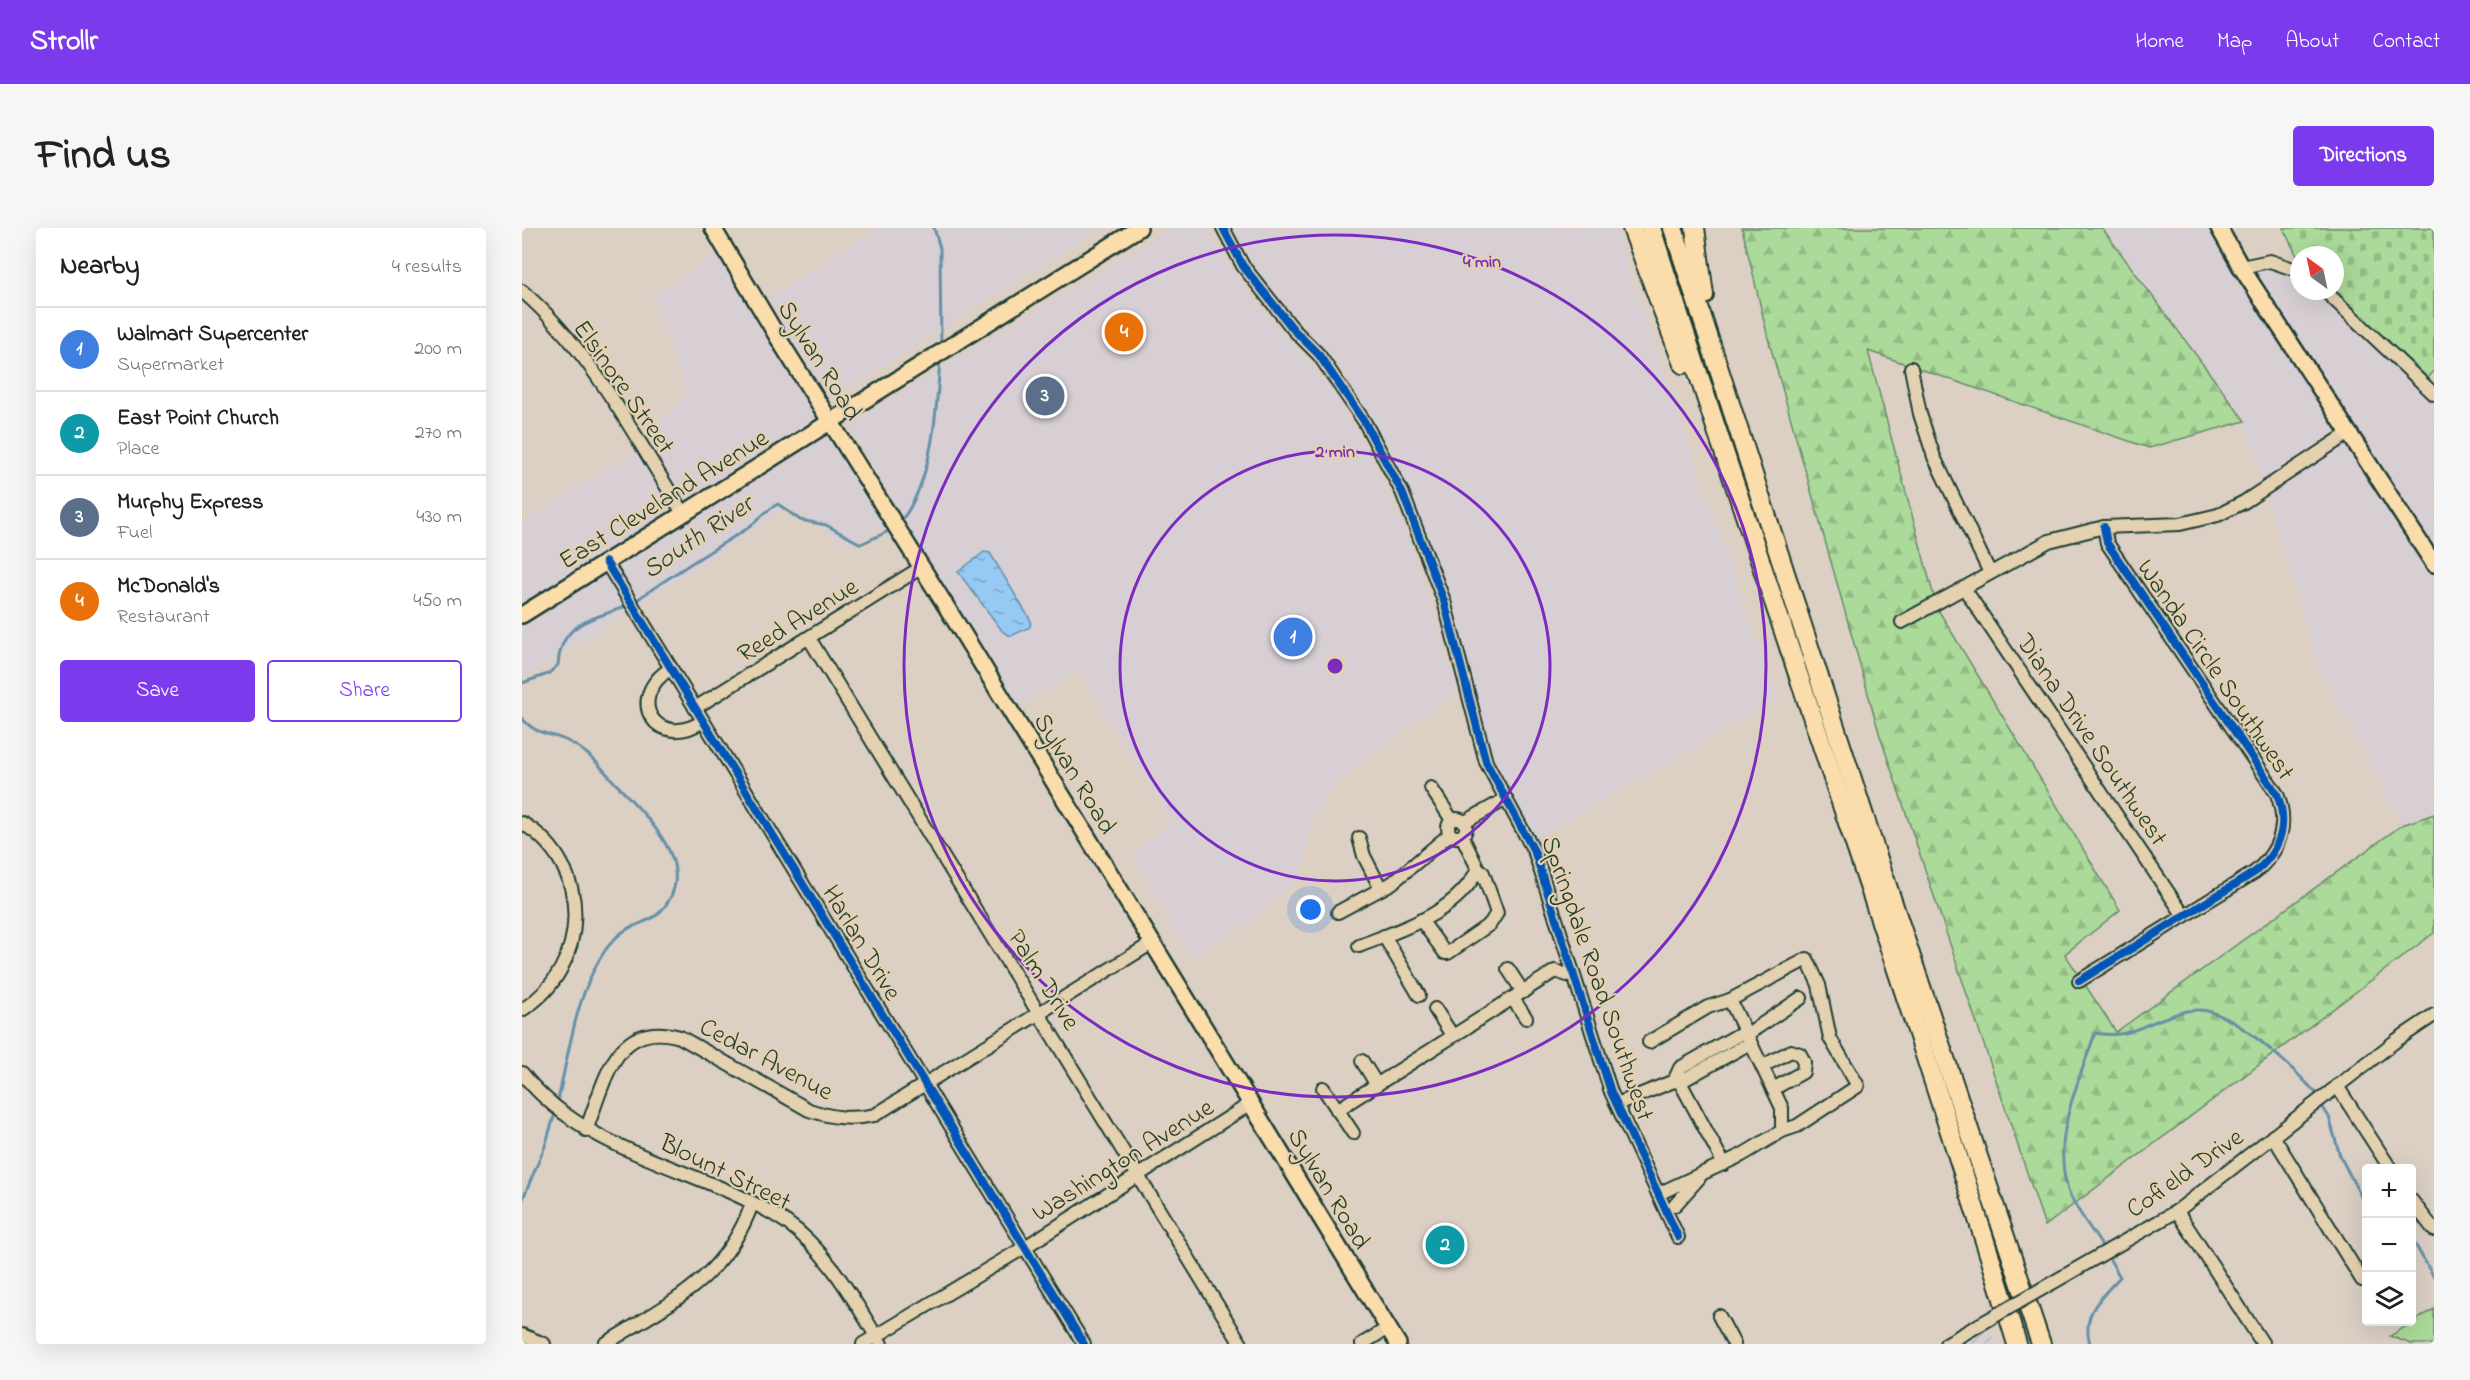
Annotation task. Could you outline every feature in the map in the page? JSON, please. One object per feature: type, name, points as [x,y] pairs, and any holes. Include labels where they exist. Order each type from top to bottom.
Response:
[{"type":"highway","points":[[1632,228],[1663,314],[1737,498]]},
{"type":"highway","points":[[1651,228],[1737,498],[1907,996],[2018,1344]]},
{"type":"highway","points":[[1673,228],[2040,1344]]},
{"type":"highway","points":[[1695,228],[1707,333]]},
{"type":"main road","name":"Sylvan Road","points":[[715,228],[830,421],[1398,1344]]},
{"type":"main road","name":"East Cleveland Avenue","points":[[522,615],[1139,228]]},
{"type":"main road","points":[[2219,228],[2241,267],[2434,564]]},
{"type":"street","name":"Springdale Road Southwest","points":[[1222,228],[1243,266],[1294,330],[1319,355],[1364,421],[1402,492],[1444,601],[1486,762],[1535,853],[1570,974],[1598,1054],[1617,1104],[1678,1237]]},
{"type":"street","points":[[2241,267],[2270,261],[2290,268]]},
{"type":"street","name":"Elsinore Street","points":[[522,291],[559,328],[600,381],[683,513]]},
{"type":"street","points":[[2335,300],[2432,389]]},
{"type":"street","points":[[1911,368],[1920,414],[1934,458],[1990,573]]},
{"type":"street","points":[[1902,622],[2049,541],[2075,532],[2103,527],[2180,524],[2218,515],[2244,502],[2349,433]]},
{"type":"street","name":"Wanda Circle Southwest","points":[[2079,981],[2267,862],[2279,839],[2283,824],[2282,809],[2277,794],[2108,543],[2103,527]]},
{"type":"street","name":"Harlan Drive","points":[[606,562],[1084,1344]]},
{"type":"street","name":"Reed Avenue","points":[[695,708],[921,567]]},
{"type":"street","name":"Diana Drive Southwest","points":[[1964,588],[2184,916]]},
{"type":"street","name":"Palm Drive","points":[[809,638],[1241,1344]]},
{"type":"street","points":[[671,668],[650,688],[647,702],[650,714],[662,726],[674,731],[688,729],[703,721]]},
{"type":"street","points":[[1431,788],[1452,820]]},
{"type":"street","points":[[1465,822],[1506,799]]},
{"type":"street","points":[[1338,912],[1381,890],[1421,862],[1441,839],[1456,835],[1467,828],[1465,822],[1457,818],[1449,825],[1456,835],[1478,869],[1483,873],[1497,913],[1490,924],[1448,953],[1421,920]]},
{"type":"street","points":[[522,824],[544,841],[560,862],[570,884],[575,909],[574,934],[568,957],[557,977],[542,996],[522,1010]]},
{"type":"street","points":[[1359,838],[1364,856],[1381,890]]},
{"type":"street","points":[[1359,946],[1421,920],[1454,899],[1471,883],[1478,869]]},
{"type":"street","points":[[1384,936],[1419,995]]},
{"type":"street","name":"Cedar Avenue","points":[[586,1130],[616,1056],[631,1041],[652,1033],[680,1037],[809,1110],[832,1118],[855,1119],[875,1115],[1152,943]]},
{"type":"street","points":[[1649,1042],[1708,1007],[1730,1000],[1804,960],[1810,961],[1819,985],[1830,1038],[1858,1086],[1797,1126],[1782,1131],[1702,1175],[1658,1194]]},
{"type":"street","points":[[1508,969],[1526,1018]]},
{"type":"street","points":[[1337,1110],[1452,1035],[1548,977],[1556,981],[1570,974]]},
{"type":"street","points":[[1724,1164],[1677,1082],[1680,1068],[1747,1037],[1801,998]]},
{"type":"street","points":[[1730,1000],[1782,1108],[1782,1131]]},
{"type":"street","points":[[1435,1009],[1452,1035]]},
{"type":"street","name":"Cofield Drive","points":[[1946,1344],[2177,1211],[2337,1086],[2434,1015]]},
{"type":"street","points":[[1763,1066],[1791,1051],[1800,1054],[1804,1062],[1803,1072],[1773,1089]]},
{"type":"street","points":[[1362,1061],[1377,1085]]},
{"type":"street","name":"Blount Street","points":[[522,1073],[559,1112],[586,1130],[752,1204],[786,1223],[815,1248],[834,1270],[878,1340]]},
{"type":"street","points":[[1617,1104],[1677,1082]]},
{"type":"street","points":[[2337,1086],[2387,1164]]},
{"type":"street","points":[[1323,1088],[1353,1133]]},
{"type":"street","name":"Washington Avenue","points":[[863,1344],[878,1340],[1250,1104]]},
{"type":"street","points":[[2272,1136],[2362,1280]]},
{"type":"street","points":[[1675,1205],[1702,1175]]},
{"type":"street","points":[[605,1344],[706,1278],[734,1244],[752,1204]]},
{"type":"street","points":[[2416,1206],[2434,1230]]},
{"type":"street","points":[[2177,1211],[2263,1344]]},
{"type":"street","points":[[1719,1316],[1734,1344]]},
{"type":"street","points":[[1362,1344],[1388,1328]]},
{"type":"street","points":[[522,1335],[544,1344]]},
{"type":"shaded area","points":[[877,228],[1100,228],[830,400],[766,300]]},
{"type":"shaded area","points":[[1172,228],[1205,228],[1247,292],[1329,385],[1366,449],[1409,540],[1458,690],[1369,756],[1331,789],[1314,816],[1301,872],[1277,898],[1250,921],[1190,956],[1133,855],[1171,820],[1079,671],[1016,707],[850,429],[855,421]]},
{"type":"shaded area","points":[[1234,228],[1614,228],[1777,700],[1534,840],[1497,772],[1472,675],[1437,561],[1419,515],[1372,420],[1337,363],[1260,276]]},
{"type":"shaded area","points":[[2109,228],[2209,228],[2246,284],[2266,268],[2290,274],[2290,300],[2325,300],[2420,388],[2434,407],[2434,814],[2402,825],[2317,662],[2245,421],[2106,230]]},
{"type":"shaded area","points":[[719,253],[813,410],[887,523],[851,547],[788,507],[522,680],[522,522],[636,451],[687,393],[653,296]]},
{"type":"shaded area","points":[[1987,1321],[1995,1344],[1947,1344]]},
{"type":"green space","points":[[1742,228],[2102,228],[2245,421],[2149,448],[1868,351],[1937,608],[2120,910],[2065,954],[2116,1032],[2402,825],[2434,814],[2434,933],[2045,1226],[1880,736],[1768,338]]},
{"type":"green space","points":[[2283,228],[2434,228],[2434,371],[2428,378],[2343,300],[2344,246],[2292,246]]},
{"type":"green space","points":[[2434,1309],[2434,1344],[2411,1344],[2390,1336],[2406,1326],[2416,1326],[2416,1320]]},
{"type":"water","points":[[984,552],[990,553],[1031,621],[1030,627],[1011,636],[1003,632],[958,572]]},
{"type":"waterway","name":"South River","points":[[934,228],[940,248],[941,346]]},
{"type":"waterway","name":"South River","points":[[900,522],[920,487],[926,466],[935,422],[940,358]]},
{"type":"waterway","name":"South River","points":[[634,602],[745,530],[778,504],[800,520],[826,525],[861,544],[891,530]]},
{"type":"waterway","name":"South River","points":[[522,683],[548,674],[558,665],[566,638],[582,623],[628,605]]},
{"type":"waterway","name":"South River","points":[[522,718],[537,730],[577,747],[598,764],[650,821],[663,839],[672,858],[675,877],[671,895],[658,914],[625,930],[610,944],[594,969],[574,1026],[557,1104]]},
{"type":"waterway","points":[[2102,1246],[2068,1190],[2063,1150],[2069,1110],[2095,1033],[2125,1033],[2183,1012],[2197,1010],[2211,1012],[2244,1029],[2261,1042],[2316,1093]]},
{"type":"waterway","points":[[2322,1106],[2329,1117],[2340,1156],[2362,1198]]},
{"type":"waterway","name":"South River","points":[[522,1201],[545,1146],[556,1110]]},
{"type":"waterway","points":[[2416,1246],[2434,1277]]},
{"type":"waterway","points":[[2090,1344],[2088,1324],[2094,1307],[2120,1277],[2109,1258]]},
{"type":"cycle path","points":[[1223,228],[1243,266],[1294,330],[1319,355],[1364,421],[1402,492],[1444,601],[1486,762],[1535,853],[1611,1092],[1678,1237]]},
{"type":"cycle path","points":[[2079,981],[2255,872],[2271,855],[2282,827],[2281,805],[2277,794],[2107,543],[2104,527]]},
{"type":"cycle path","points":[[606,562],[1084,1344]]},
{"type":"place","name":"McDonald's","points":[[1124,332]]},
{"type":"place","name":"Murphy Express","points":[[1045,396]]},
{"type":"place","name":"Walmart Supercenter","points":[[1293,637]]},
{"type":"place","name":"East Point Church","points":[[1445,1245]]}]
